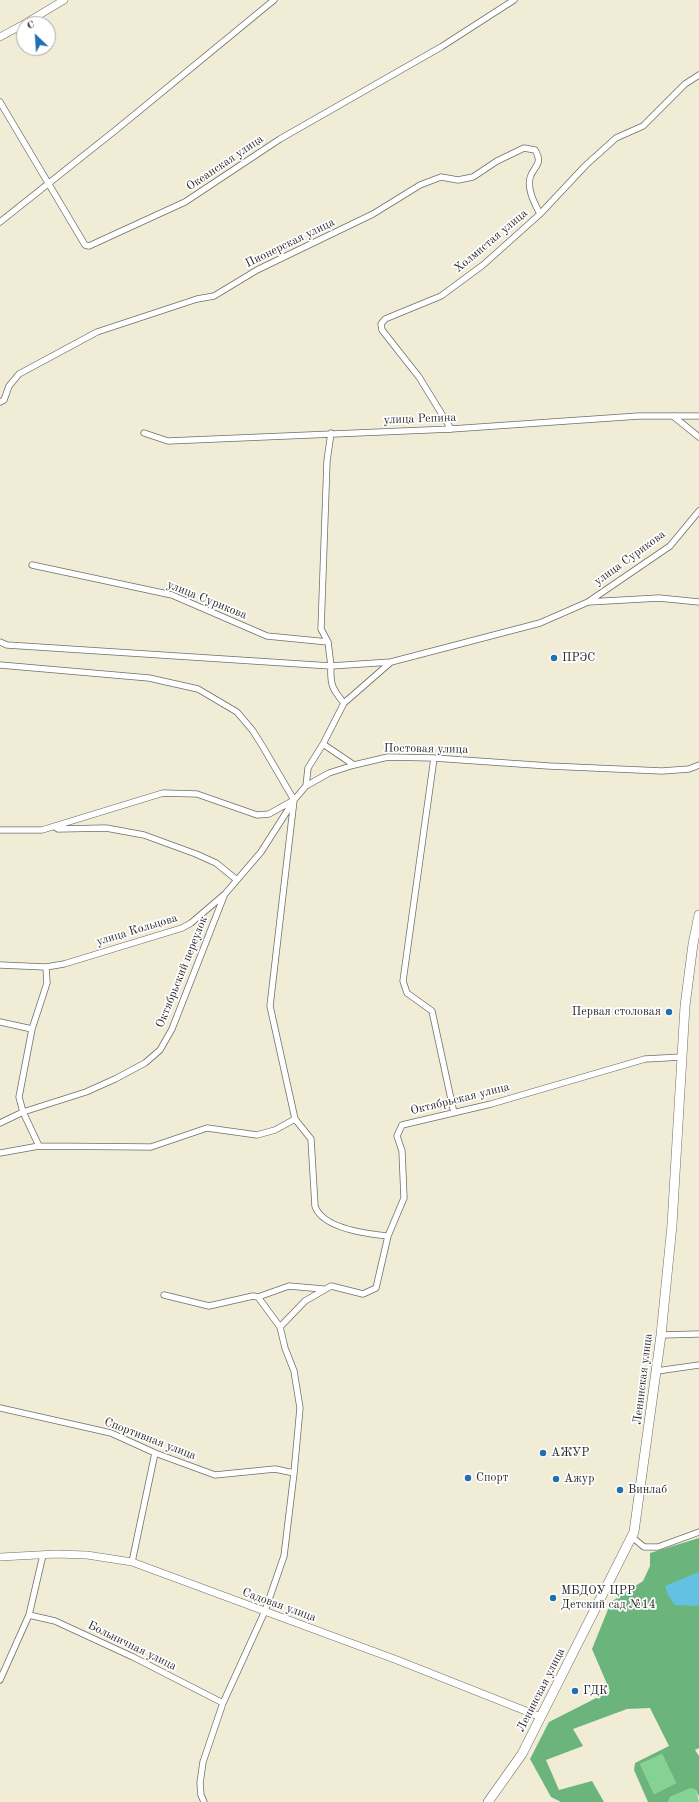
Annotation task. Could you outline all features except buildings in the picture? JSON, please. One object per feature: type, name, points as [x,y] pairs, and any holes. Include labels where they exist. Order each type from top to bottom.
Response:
[{"type":"main road","name":"Ленинская улица","points":[[488,1802],[521,1756],[632,1537],[661,1335],[672,1226],[685,1006],[698,919]]},
{"type":"street","points":[[37,16],[64,0]]},
{"type":"street","points":[[0,222],[274,0]]},
{"type":"street","name":"Океанская улица","points":[[0,102],[85,245],[94,245],[185,202],[280,139],[441,47],[514,0]]},
{"type":"street","points":[[0,37],[16,28]]},
{"type":"street","name":"Холмистая улица","points":[[451,429],[418,377],[382,330],[381,324],[385,319],[442,296],[483,265],[540,214],[586,165],[616,138],[643,126],[685,84],[699,75]]},
{"type":"street","name":"Пионерская улица","points":[[0,402],[4,400],[9,386],[19,374],[97,332],[197,299],[214,296],[257,270],[372,214],[420,185],[441,177],[458,180],[473,177],[497,161],[524,148],[535,150],[538,155],[538,165],[530,178],[531,196],[540,214]]},
{"type":"street","name":"улица Репина","points":[[144,433],[168,441],[451,429],[639,416],[699,416]]},
{"type":"street","points":[[674,416],[699,437]]},
{"type":"street","points":[[331,433],[327,461],[321,628],[328,642],[331,666],[330,683],[344,703]]},
{"type":"street","name":"улица Сурикова","points":[[0,642],[7,645],[331,666],[391,662],[540,623],[588,602],[670,546],[699,511]]},
{"type":"street","name":"улица Сурикова","points":[[32,565],[172,595],[267,636],[328,642]]},
{"type":"street","name":"улица Сурикова","points":[[588,602],[659,598],[699,602]]},
{"type":"street","points":[[306,786],[308,768],[323,744],[344,703],[391,662]]},
{"type":"street","points":[[0,665],[149,678],[198,689],[236,712],[253,731],[294,800],[270,1006],[295,1119],[311,1139],[315,1206],[317,1213],[335,1224],[368,1234],[388,1236]]},
{"type":"street","points":[[323,744],[354,765]]},
{"type":"street","name":"Постовая улица","points":[[0,830],[42,830],[163,794],[197,794],[256,815],[269,814],[294,800],[306,786],[329,773],[388,757],[434,758],[549,766],[662,771],[689,769],[699,766]]},
{"type":"street","points":[[434,758],[403,981],[407,993],[432,1011],[454,1113]]},
{"type":"street","name":"улица Кольцова","points":[[0,965],[46,967],[64,964],[182,928],[225,894],[261,852],[294,800]]},
{"type":"street","name":"Постовая улица","points":[[55,826],[58,829],[106,828],[144,835],[210,860],[237,880]]},
{"type":"street","name":"Октябрьский переулок","points":[[0,1123],[23,1112],[86,1092],[115,1079],[145,1063],[160,1050],[172,1029],[225,894]]},
{"type":"street","points":[[39,1146],[23,1112],[19,1097],[32,1029],[47,983],[46,967]]},
{"type":"street","points":[[0,1022],[32,1029]]},
{"type":"street","name":"Октябрьская улица","points":[[324,1289],[331,1286],[362,1294],[376,1288],[388,1236],[404,1198],[402,1151],[397,1136],[402,1125],[491,1104],[645,1059],[682,1057]]},
{"type":"street","points":[[0,1153],[39,1146],[151,1147],[207,1128],[257,1135],[266,1134],[295,1119]]},
{"type":"street","points":[[164,1295],[209,1306],[253,1296],[258,1297],[289,1286],[324,1289]]},
{"type":"street","points":[[280,1327],[305,1301],[324,1289]]},
{"type":"street","points":[[204,1802],[201,1795],[203,1762],[223,1703],[265,1611],[284,1556],[294,1473],[300,1408],[294,1371],[285,1348],[280,1327],[258,1297]]},
{"type":"street","points":[[661,1335],[699,1334]]},
{"type":"street","points":[[657,1371],[699,1365]]},
{"type":"street","name":"Спортивная улица","points":[[0,1408],[111,1433],[155,1453],[215,1475],[275,1469],[294,1473]]},
{"type":"street","points":[[132,1562],[155,1453]]},
{"type":"street","points":[[632,1537],[644,1547],[658,1547],[699,1532]]},
{"type":"street","points":[[0,1680],[29,1615],[43,1555]]},
{"type":"street","name":"Садовая улица","points":[[0,1557],[87,1555],[132,1562],[397,1660],[541,1717]]},
{"type":"street","name":"Больничная улица","points":[[29,1615],[55,1621],[133,1657],[223,1703]]},
{"type":"green space","points":[[699,1538],[699,1748],[695,1750],[699,1756],[699,1797],[696,1790],[691,1788],[670,1797],[668,1802],[648,1802],[634,1770],[635,1763],[669,1746],[650,1708],[627,1709],[573,1729],[583,1746],[546,1760],[559,1790],[592,1781],[604,1802],[561,1802],[551,1797],[530,1759],[549,1722],[610,1691],[592,1649],[611,1602],[643,1581],[650,1566],[650,1553]],"holes":[[[662,1754],[676,1783],[654,1794],[640,1764]]]},
{"type":"green space","points":[[662,1754],[676,1783],[654,1794],[640,1764]]},
{"type":"green space","points":[[691,1788],[696,1790],[699,1802],[668,1802],[670,1797]]},
{"type":"water","points":[[699,1572],[699,1606],[675,1605],[668,1595],[665,1586]]},
{"type":"place","name":"ПРЭС","points":[[554,658]]},
{"type":"place","name":"Первая столовая","points":[[669,1012]]},
{"type":"place","name":"АЖУР","points":[[543,1453]]},
{"type":"place","name":"Спорт","points":[[468,1478]]},
{"type":"place","name":"Ажур","points":[[556,1479]]},
{"type":"place","name":"Винлаб","points":[[620,1490]]},
{"type":"place","name":"МБДОУ ЦРР Детский сад №14","points":[[553,1598]]},
{"type":"place","name":"ГДК","points":[[575,1691]]}]
